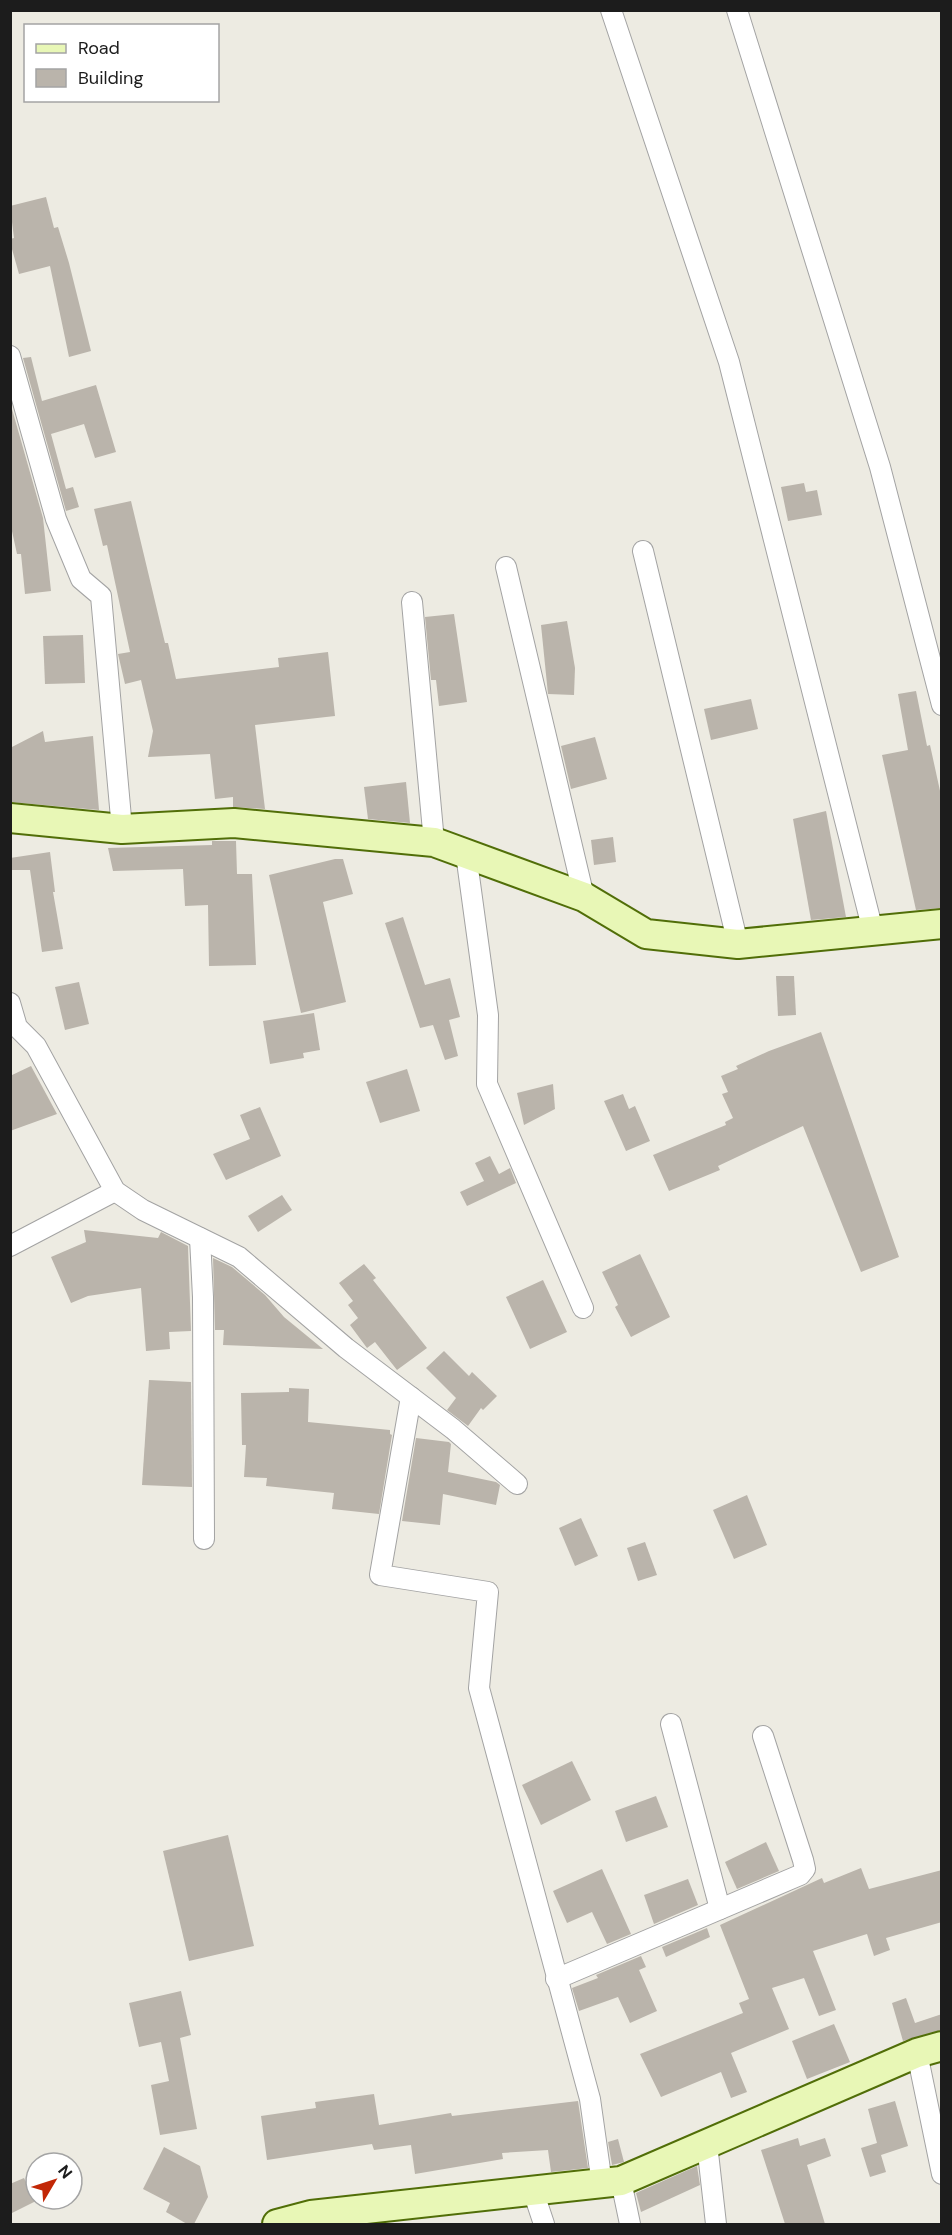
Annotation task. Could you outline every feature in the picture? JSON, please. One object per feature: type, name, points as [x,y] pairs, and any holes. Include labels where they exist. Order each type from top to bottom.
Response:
[{"type":"street","points":[[611,10],[729,362],[873,931]]},
{"type":"street","points":[[737,10],[880,467],[942,705]]},
{"type":"street","points":[[10,356],[56,519],[81,579],[101,596],[122,829]]},
{"type":"street","points":[[643,551],[738,944]]},
{"type":"street","points":[[506,567],[584,897]]},
{"type":"street","points":[[412,602],[434,842]]},
{"type":"street","points":[[10,818],[122,829],[234,823],[434,842],[584,897],[646,934],[738,944],[942,924]]},
{"type":"street","points":[[466,854],[488,1015],[488,1084],[583,1308]]},
{"type":"street","points":[[10,1003],[17,1027],[36,1046],[115,1191],[142,1210],[239,1257],[346,1348],[411,1397],[517,1484]]},
{"type":"street","points":[[10,1246],[115,1191]]},
{"type":"street","points":[[200,1238],[203,1297],[204,1539]]},
{"type":"street","points":[[411,1397],[380,1575],[488,1592],[479,1688],[611,2183],[630,2224]]},
{"type":"street","points":[[671,1724],[720,1909]]},
{"type":"street","points":[[556,1979],[800,1875],[805,1869],[763,1736]]},
{"type":"street","points":[[277,2224],[312,2215],[611,2183],[929,2050],[942,2174]]},
{"type":"street","points":[[707,2144],[716,2224]]},
{"type":"street","points":[[533,2191],[544,2224]]},
{"type":"building","points":[[46,197],[54,228],[58,227],[69,263],[91,351],[69,357],[50,266],[19,274],[10,242],[10,239],[14,238],[10,206]]},
{"type":"building","points":[[31,357],[42,401],[96,385],[116,452],[95,458],[84,424],[51,434],[66,489],[73,487],[79,507],[66,511],[23,358]]},
{"type":"building","points":[[10,402],[43,518],[51,591],[25,594],[21,554],[17,554],[10,522]]},
{"type":"building","points":[[804,483],[806,492],[817,490],[822,515],[788,521],[781,487]]},
{"type":"building","points":[[131,501],[165,643],[168,643],[176,679],[279,667],[278,658],[328,652],[335,716],[255,725],[265,809],[233,807],[233,797],[215,799],[210,754],[148,757],[153,731],[141,680],[125,684],[118,654],[130,652],[107,545],[103,546],[94,509]]},
{"type":"building","points":[[454,614],[467,702],[439,706],[436,680],[431,680],[425,617]]},
{"type":"building","points":[[567,621],[575,668],[574,695],[548,694],[541,625]]},
{"type":"building","points":[[83,635],[85,683],[45,684],[43,636]]},
{"type":"building","points":[[916,691],[927,746],[930,745],[942,800],[942,908],[916,910],[882,755],[908,750],[898,694]]},
{"type":"building","points":[[751,699],[758,729],[711,740],[704,709]]},
{"type":"building","points":[[43,731],[45,742],[93,736],[99,810],[10,802],[10,748]]},
{"type":"building","points":[[595,737],[607,779],[571,789],[561,746]]},
{"type":"building","points":[[406,782],[410,823],[368,819],[364,787]]},
{"type":"building","points":[[826,811],[846,917],[811,920],[793,819]]},
{"type":"building","points":[[613,837],[616,862],[594,865],[591,840]]},
{"type":"building","points":[[212,841],[236,841],[237,874],[252,874],[256,965],[209,966],[208,905],[185,906],[183,869],[113,871],[108,848],[212,845]]},
{"type":"building","points":[[50,852],[55,892],[53,892],[63,949],[42,952],[30,870],[10,870],[10,858]]},
{"type":"building","points":[[343,859],[353,894],[323,902],[346,1002],[301,1013],[269,875]]},
{"type":"building","points":[[403,917],[425,985],[450,978],[460,1017],[449,1020],[458,1056],[445,1060],[433,1025],[420,1028],[385,923]]},
{"type":"building","points":[[776,976],[794,976],[796,1015],[778,1016]]},
{"type":"building","points":[[79,982],[89,1024],[65,1030],[55,987]]},
{"type":"building","points":[[314,1013],[320,1050],[303,1053],[304,1058],[270,1064],[263,1021]]},
{"type":"building","points":[[821,1032],[899,1257],[861,1272],[803,1126],[718,1166],[720,1170],[669,1191],[653,1155],[726,1125],[725,1122],[733,1118],[722,1094],[728,1092],[721,1076],[738,1069],[736,1066],[769,1051]]},
{"type":"building","points":[[31,1066],[57,1114],[10,1131],[10,1076]]},
{"type":"building","points":[[407,1069],[420,1111],[380,1123],[366,1082]]},
{"type":"building","points":[[553,1084],[555,1109],[524,1125],[517,1093]]},
{"type":"building","points":[[623,1094],[629,1109],[635,1106],[650,1141],[626,1151],[604,1101]]},
{"type":"building","points":[[260,1107],[281,1156],[226,1180],[213,1154],[250,1139],[240,1115]]},
{"type":"building","points":[[490,1156],[499,1174],[510,1168],[516,1183],[467,1206],[460,1192],[484,1181],[475,1163]]},
{"type":"building","points":[[282,1195],[292,1210],[258,1232],[248,1216]]},
{"type":"building","points":[[84,1230],[158,1238],[161,1232],[188,1246],[191,1331],[169,1332],[170,1349],[146,1351],[141,1288],[88,1296],[71,1303],[51,1257],[86,1242]]},
{"type":"building","points":[[640,1254],[670,1317],[631,1337],[615,1307],[618,1305],[602,1272]]},
{"type":"building","points":[[213,1258],[232,1267],[265,1295],[284,1317],[323,1349],[223,1345],[224,1330],[215,1330]]},
{"type":"building","points":[[364,1264],[376,1278],[373,1280],[427,1348],[397,1370],[375,1342],[367,1348],[350,1325],[358,1318],[348,1305],[353,1301],[339,1283]]},
{"type":"building","points":[[543,1280],[567,1332],[530,1349],[506,1297]]},
{"type":"building","points":[[444,1351],[469,1376],[472,1372],[497,1396],[483,1410],[481,1408],[468,1426],[447,1410],[456,1398],[426,1368]]},
{"type":"building","points":[[149,1380],[191,1382],[192,1487],[142,1485]]},
{"type":"building","points":[[289,1388],[309,1389],[308,1422],[390,1430],[392,1435],[379,1514],[332,1509],[334,1493],[266,1486],[267,1478],[244,1477],[246,1445],[242,1445],[241,1393],[289,1392]]},
{"type":"building","points":[[416,1438],[449,1442],[451,1444],[448,1472],[496,1482],[500,1485],[496,1505],[443,1494],[440,1525],[402,1521]]},
{"type":"building","points":[[747,1495],[767,1545],[734,1559],[713,1510]]},
{"type":"building","points":[[581,1518],[598,1556],[575,1566],[559,1528]]},
{"type":"building","points":[[645,1542],[657,1575],[638,1581],[627,1548]]},
{"type":"building","points":[[572,1761],[591,1800],[541,1825],[522,1785]]},
{"type":"building","points":[[656,1796],[668,1827],[626,1842],[615,1811]]},
{"type":"building","points":[[228,1835],[254,1946],[189,1961],[163,1851]]},
{"type":"building","points":[[766,1842],[779,1871],[737,1889],[725,1862]]},
{"type":"building","points":[[861,1868],[869,1889],[942,1870],[942,1922],[886,1938],[890,1950],[874,1956],[867,1934],[813,1951],[836,2010],[819,2016],[804,1978],[772,1988],[789,2029],[731,2053],[747,2092],[731,2098],[721,2072],[661,2097],[640,2054],[743,2013],[739,2003],[749,1999],[720,1925],[822,1878],[824,1883]]},
{"type":"building","points":[[602,1869],[631,1934],[607,1944],[592,1912],[567,1923],[553,1891]]},
{"type":"building","points":[[688,1879],[698,1905],[654,1924],[644,1895]]},
{"type":"building","points":[[707,1928],[710,1937],[666,1957],[662,1947]]},
{"type":"building","points":[[641,1956],[646,1967],[639,1970],[657,2011],[630,2023],[618,1997],[579,2011],[572,1988],[598,1978],[596,1975]]},
{"type":"building","points":[[181,1991],[191,2035],[180,2038],[197,2129],[160,2135],[151,2085],[169,2081],[161,2042],[139,2047],[129,2003]]},
{"type":"building","points":[[906,1998],[915,2023],[942,2014],[942,2030],[903,2041],[892,2003]]},
{"type":"building","points":[[834,2024],[850,2062],[807,2079],[792,2041]]},
{"type":"building","points":[[374,2094],[379,2125],[451,2113],[452,2116],[578,2101],[588,2168],[551,2172],[548,2150],[502,2153],[503,2159],[415,2174],[411,2145],[374,2150],[372,2144],[267,2160],[261,2116],[316,2108],[315,2102]]},
{"type":"building","points":[[895,2101],[908,2146],[881,2155],[886,2172],[870,2177],[861,2148],[877,2143],[868,2109]]},
{"type":"building","points":[[798,2138],[800,2146],[825,2138],[831,2156],[807,2165],[825,2224],[785,2224],[761,2150]]},
{"type":"building","points":[[618,2139],[624,2162],[612,2165],[608,2142]]},
{"type":"building","points":[[164,2147],[200,2166],[208,2197],[194,2224],[187,2224],[166,2212],[170,2203],[143,2189]]},
{"type":"building","points":[[697,2166],[700,2185],[641,2212],[636,2193]]},
{"type":"building","points":[[24,2178],[24,2207],[10,2214],[10,2184]]}]
